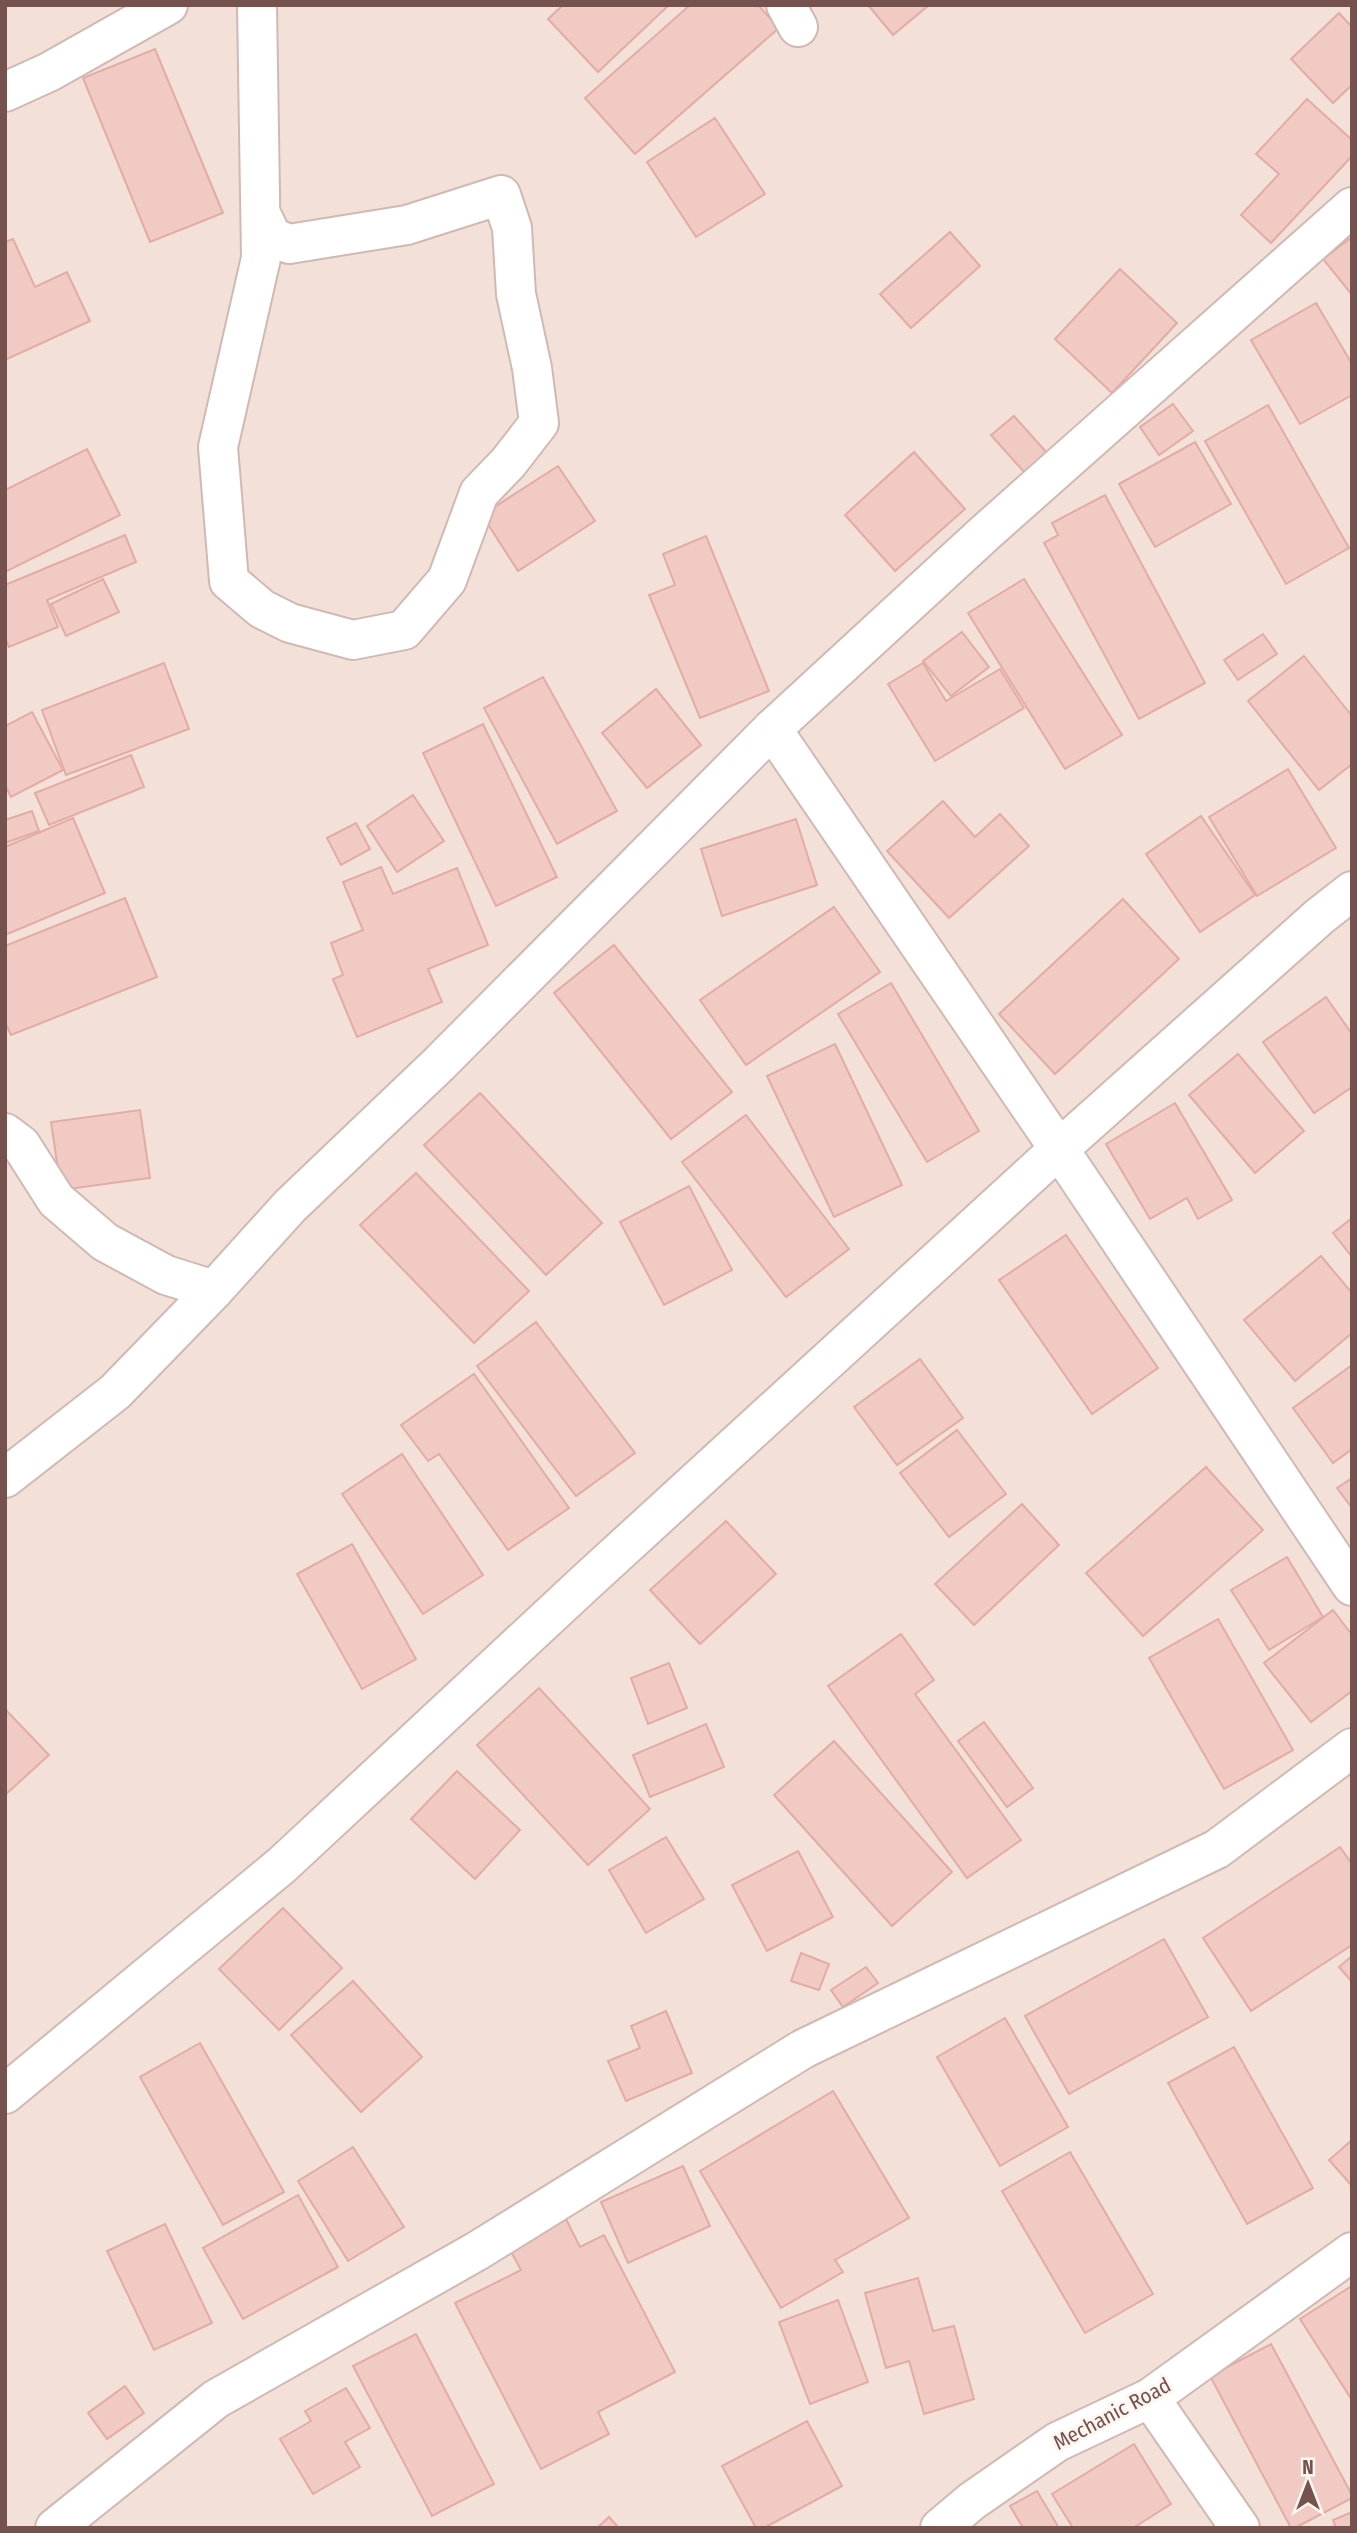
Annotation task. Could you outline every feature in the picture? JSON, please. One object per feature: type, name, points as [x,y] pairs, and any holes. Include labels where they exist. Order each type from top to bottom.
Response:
[{"type":"street","points":[[5,92],[48,72],[168,5]]},
{"type":"street","points":[[257,5],[261,258],[218,447],[229,581],[262,609],[303,626],[353,640],[404,630],[447,580],[479,493],[508,463],[538,424],[532,368],[516,294],[512,228],[501,195],[407,225],[289,244],[272,237],[261,214]]},
{"type":"street","points":[[5,1478],[114,1392],[214,1290],[290,1206],[439,1064],[772,729],[985,533],[1352,207]]},
{"type":"street","points":[[772,729],[1059,1149],[1352,1586]]},
{"type":"street","points":[[5,2095],[282,1865],[586,1582],[1059,1149],[1320,916],[1352,891]]},
{"type":"street","points":[[5,1133],[21,1146],[56,1200],[105,1242],[166,1275],[214,1290]]},
{"type":"street","points":[[70,2521],[216,2399],[477,2251],[803,2049],[1217,1849],[1352,1748]]},
{"type":"street","name":"Mechanic Road","points":[[940,2528],[972,2501],[1057,2442],[1150,2398],[1352,2252]]},
{"type":"street","points":[[1150,2398],[1240,2528]]},
{"type":"shaded area","points":[[5,5],[1352,5],[1352,2528],[5,2528]]},
{"type":"building","points":[[563,5],[669,5],[598,72],[548,19]]},
{"type":"building","points":[[690,5],[758,5],[779,28],[635,154],[585,98]]},
{"type":"building","points":[[868,5],[929,5],[893,35]]},
{"type":"building","points":[[1339,13],[1352,27],[1352,85],[1333,103],[1291,59]]},
{"type":"building","points":[[155,49],[223,213],[150,242],[83,78]]},
{"type":"building","points":[[1307,99],[1352,140],[1352,156],[1271,243],[1241,215],[1279,174],[1256,154]]},
{"type":"building","points":[[715,118],[765,194],[696,237],[647,162]]},
{"type":"building","points":[[950,232],[980,266],[911,328],[880,294]]},
{"type":"building","points":[[1352,237],[1352,295],[1323,259]]},
{"type":"building","points":[[13,239],[35,287],[67,272],[90,321],[5,360],[5,242]]},
{"type":"building","points":[[1120,269],[1177,323],[1112,393],[1055,339]]},
{"type":"building","points":[[1316,303],[1352,364],[1352,395],[1300,424],[1251,340]]},
{"type":"building","points":[[1173,404],[1193,431],[1159,455],[1140,427]]},
{"type":"building","points":[[1268,405],[1349,548],[1286,584],[1205,441]]},
{"type":"building","points":[[1014,416],[1048,454],[1025,473],[991,435]]},
{"type":"building","points":[[1195,442],[1231,504],[1155,547],[1119,484]]},
{"type":"building","points":[[87,449],[120,515],[5,572],[5,490]]},
{"type":"building","points":[[914,452],[965,509],[895,571],[845,515]]},
{"type":"building","points":[[558,466],[595,521],[518,571],[482,515]]},
{"type":"building","points":[[1105,495],[1205,683],[1139,719],[1044,543],[1058,535],[1052,523]]},
{"type":"building","points":[[125,535],[136,562],[47,600],[58,627],[9,647],[5,638],[5,585]]},
{"type":"building","points":[[706,536],[769,691],[700,718],[649,595],[675,585],[663,554]]},
{"type":"building","points":[[103,579],[119,612],[66,636],[51,604]]},
{"type":"building","points":[[1024,579],[1122,735],[1065,769],[968,613]]},
{"type":"building","points":[[962,632],[989,667],[951,696],[923,661]]},
{"type":"building","points":[[1263,634],[1277,654],[1238,680],[1224,660]]},
{"type":"building","points":[[1304,656],[1352,716],[1352,764],[1319,790],[1248,701]]},
{"type":"building","points":[[164,663],[189,729],[66,775],[42,710]]},
{"type":"building","points":[[923,663],[946,701],[1000,669],[1024,708],[935,761],[888,684]]},
{"type":"building","points":[[543,677],[617,811],[557,844],[484,708]]},
{"type":"building","points":[[656,689],[701,745],[647,788],[602,733]]},
{"type":"building","points":[[32,712],[63,770],[11,797],[5,785],[5,726]]},
{"type":"building","points":[[483,724],[557,877],[496,906],[423,753]]},
{"type":"building","points":[[131,755],[144,787],[49,825],[35,793]]},
{"type":"building","points":[[1288,769],[1336,848],[1257,896],[1209,817]]},
{"type":"building","points":[[413,795],[444,841],[397,872],[367,826]]},
{"type":"building","points":[[943,801],[975,837],[1000,814],[1029,846],[949,918],[887,851]]},
{"type":"building","points":[[32,811],[39,831],[5,843],[5,820]]},
{"type":"building","points":[[1201,816],[1255,895],[1200,932],[1146,854]]},
{"type":"building","points":[[73,818],[105,893],[5,935],[5,847]]},
{"type":"building","points":[[796,819],[817,885],[722,916],[701,849]]},
{"type":"building","points":[[356,823],[370,849],[341,865],[327,838]]},
{"type":"building","points":[[381,867],[393,894],[457,868],[488,945],[428,969],[442,1002],[357,1037],[333,979],[343,975],[331,943],[363,930],[343,882]]},
{"type":"building","points":[[125,898],[157,977],[11,1035],[5,1022],[5,946]]},
{"type":"building","points":[[1123,899],[1179,959],[1055,1074],[999,1014]]},
{"type":"building","points":[[834,907],[880,972],[746,1065],[700,1000]]},
{"type":"building","points":[[614,945],[732,1092],[671,1139],[554,993]]},
{"type":"building","points":[[891,983],[979,1131],[927,1162],[838,1014]]},
{"type":"building","points":[[1326,997],[1352,1034],[1352,1087],[1314,1113],[1263,1042]]},
{"type":"building","points":[[835,1044],[902,1185],[834,1217],[767,1076]]},
{"type":"building","points":[[1238,1054],[1304,1131],[1255,1173],[1189,1095]]},
{"type":"building","points":[[480,1093],[602,1223],[546,1275],[424,1145]]},
{"type":"building","points":[[1175,1103],[1232,1200],[1198,1219],[1187,1198],[1150,1219],[1106,1144]]},
{"type":"building","points":[[140,1110],[150,1178],[61,1190],[51,1122]]},
{"type":"building","points":[[746,1115],[849,1249],[786,1297],[682,1162]]},
{"type":"building","points":[[416,1173],[529,1291],[474,1343],[360,1225]]},
{"type":"building","points":[[689,1186],[732,1270],[664,1305],[620,1222]]},
{"type":"building","points":[[1352,1218],[1352,1257],[1333,1233]]},
{"type":"building","points":[[1066,1235],[1158,1368],[1092,1414],[999,1280]]},
{"type":"building","points":[[1321,1256],[1352,1293],[1352,1333],[1295,1381],[1244,1320]]},
{"type":"building","points":[[536,1322],[635,1453],[576,1496],[477,1366]]},
{"type":"building","points":[[920,1359],[963,1418],[897,1465],[854,1407]]},
{"type":"building","points":[[1352,1365],[1352,1449],[1333,1463],[1293,1408]]},
{"type":"building","points":[[474,1374],[569,1508],[508,1550],[439,1454],[428,1461],[401,1425]]},
{"type":"building","points":[[957,1430],[1006,1494],[949,1537],[900,1473]]},
{"type":"building","points":[[402,1454],[483,1575],[423,1614],[342,1494]]},
{"type":"building","points":[[1206,1467],[1263,1530],[1143,1636],[1086,1573]]},
{"type":"building","points":[[1352,1478],[1352,1508],[1337,1488]]},
{"type":"building","points":[[1022,1504],[1059,1545],[974,1625],[935,1584]]},
{"type":"building","points":[[726,1521],[776,1574],[700,1644],[650,1590]]},
{"type":"building","points":[[352,1544],[416,1659],[362,1689],[297,1574]]},
{"type":"building","points":[[1287,1557],[1323,1617],[1269,1650],[1231,1590]]},
{"type":"building","points":[[1333,1610],[1352,1635],[1352,1691],[1311,1722],[1264,1663]]},
{"type":"building","points":[[1218,1619],[1293,1750],[1224,1789],[1149,1658]]},
{"type":"building","points":[[901,1634],[934,1680],[915,1694],[1021,1840],[967,1878],[828,1686]]},
{"type":"building","points":[[669,1663],[687,1708],[648,1724],[631,1678]]},
{"type":"building","points":[[539,1688],[650,1809],[588,1865],[477,1745]]},
{"type":"building","points":[[5,1709],[49,1755],[5,1795]]},
{"type":"building","points":[[984,1722],[1033,1788],[1007,1807],[958,1741]]},
{"type":"building","points":[[706,1724],[724,1767],[650,1797],[633,1755]]},
{"type":"building","points":[[834,1741],[952,1872],[892,1926],[774,1795]]},
{"type":"building","points":[[457,1771],[520,1830],[475,1879],[411,1819]]},
{"type":"building","points":[[666,1837],[704,1899],[646,1933],[609,1870]]},
{"type":"building","points":[[1340,1847],[1352,1864],[1352,1945],[1251,2011],[1203,1938]]},
{"type":"building","points":[[798,1851],[833,1917],[767,1951],[732,1885]]},
{"type":"building","points":[[283,1908],[342,1968],[279,2030],[219,1969]]},
{"type":"building","points":[[1164,1939],[1208,2017],[1069,2094],[1025,2016]]},
{"type":"building","points":[[801,1953],[829,1964],[819,1990],[791,1981]]},
{"type":"building","points":[[1352,1956],[1352,1982],[1339,1967]]},
{"type":"building","points":[[866,1967],[878,1983],[843,2007],[831,1990]]},
{"type":"building","points":[[353,1981],[422,2057],[361,2112],[291,2035]]},
{"type":"building","points":[[666,2011],[692,2073],[626,2101],[608,2061],[640,2048],[631,2026]]},
{"type":"building","points":[[1005,2018],[1068,2127],[1000,2166],[937,2057]]},
{"type":"building","points":[[200,2043],[284,2192],[223,2225],[140,2077]]},
{"type":"building","points":[[1234,2047],[1313,2188],[1247,2224],[1168,2083]]},
{"type":"building","points":[[833,2091],[909,2218],[835,2260],[843,2272],[781,2308],[700,2171]]},
{"type":"building","points":[[1352,2140],[1352,2186],[1329,2160]]},
{"type":"building","points":[[353,2147],[404,2227],[348,2261],[298,2181]]},
{"type":"building","points":[[1070,2152],[1153,2294],[1085,2333],[1002,2191]]},
{"type":"building","points":[[683,2166],[710,2226],[628,2263],[601,2202]]},
{"type":"building","points":[[298,2195],[338,2267],[243,2319],[203,2248]]},
{"type":"building","points":[[565,2217],[580,2247],[604,2235],[675,2372],[598,2412],[609,2434],[541,2469],[455,2303],[521,2270],[508,2246]]},
{"type":"building","points":[[165,2224],[212,2323],[154,2350],[107,2251]]},
{"type":"building","points":[[918,2278],[933,2331],[954,2326],[974,2399],[924,2414],[909,2361],[886,2368],[865,2293]]},
{"type":"building","points":[[1350,2287],[1352,2290],[1352,2400],[1300,2319]]},
{"type":"building","points":[[838,2300],[868,2382],[810,2404],[779,2322]]},
{"type":"building","points":[[416,2334],[494,2484],[432,2516],[353,2366]]},
{"type":"building","points":[[1271,2344],[1352,2495],[1352,2498],[1295,2528],[1291,2528],[1210,2376]]},
{"type":"building","points":[[125,2386],[144,2413],[107,2439],[88,2413]]},
{"type":"building","points":[[346,2388],[370,2428],[345,2442],[360,2467],[313,2494],[280,2439],[311,2421],[305,2411]]},
{"type":"building","points":[[807,2421],[842,2486],[764,2528],[756,2528],[722,2466]]},
{"type":"building","points":[[1134,2444],[1171,2504],[1133,2528],[1073,2528],[1052,2494]]},
{"type":"building","points":[[1037,2491],[1059,2528],[1023,2528],[1010,2506]]},
{"type":"building","points":[[1352,2512],[1352,2528],[1336,2528],[1333,2520]]},
{"type":"building","points":[[609,2517],[619,2528],[597,2528]]}]
